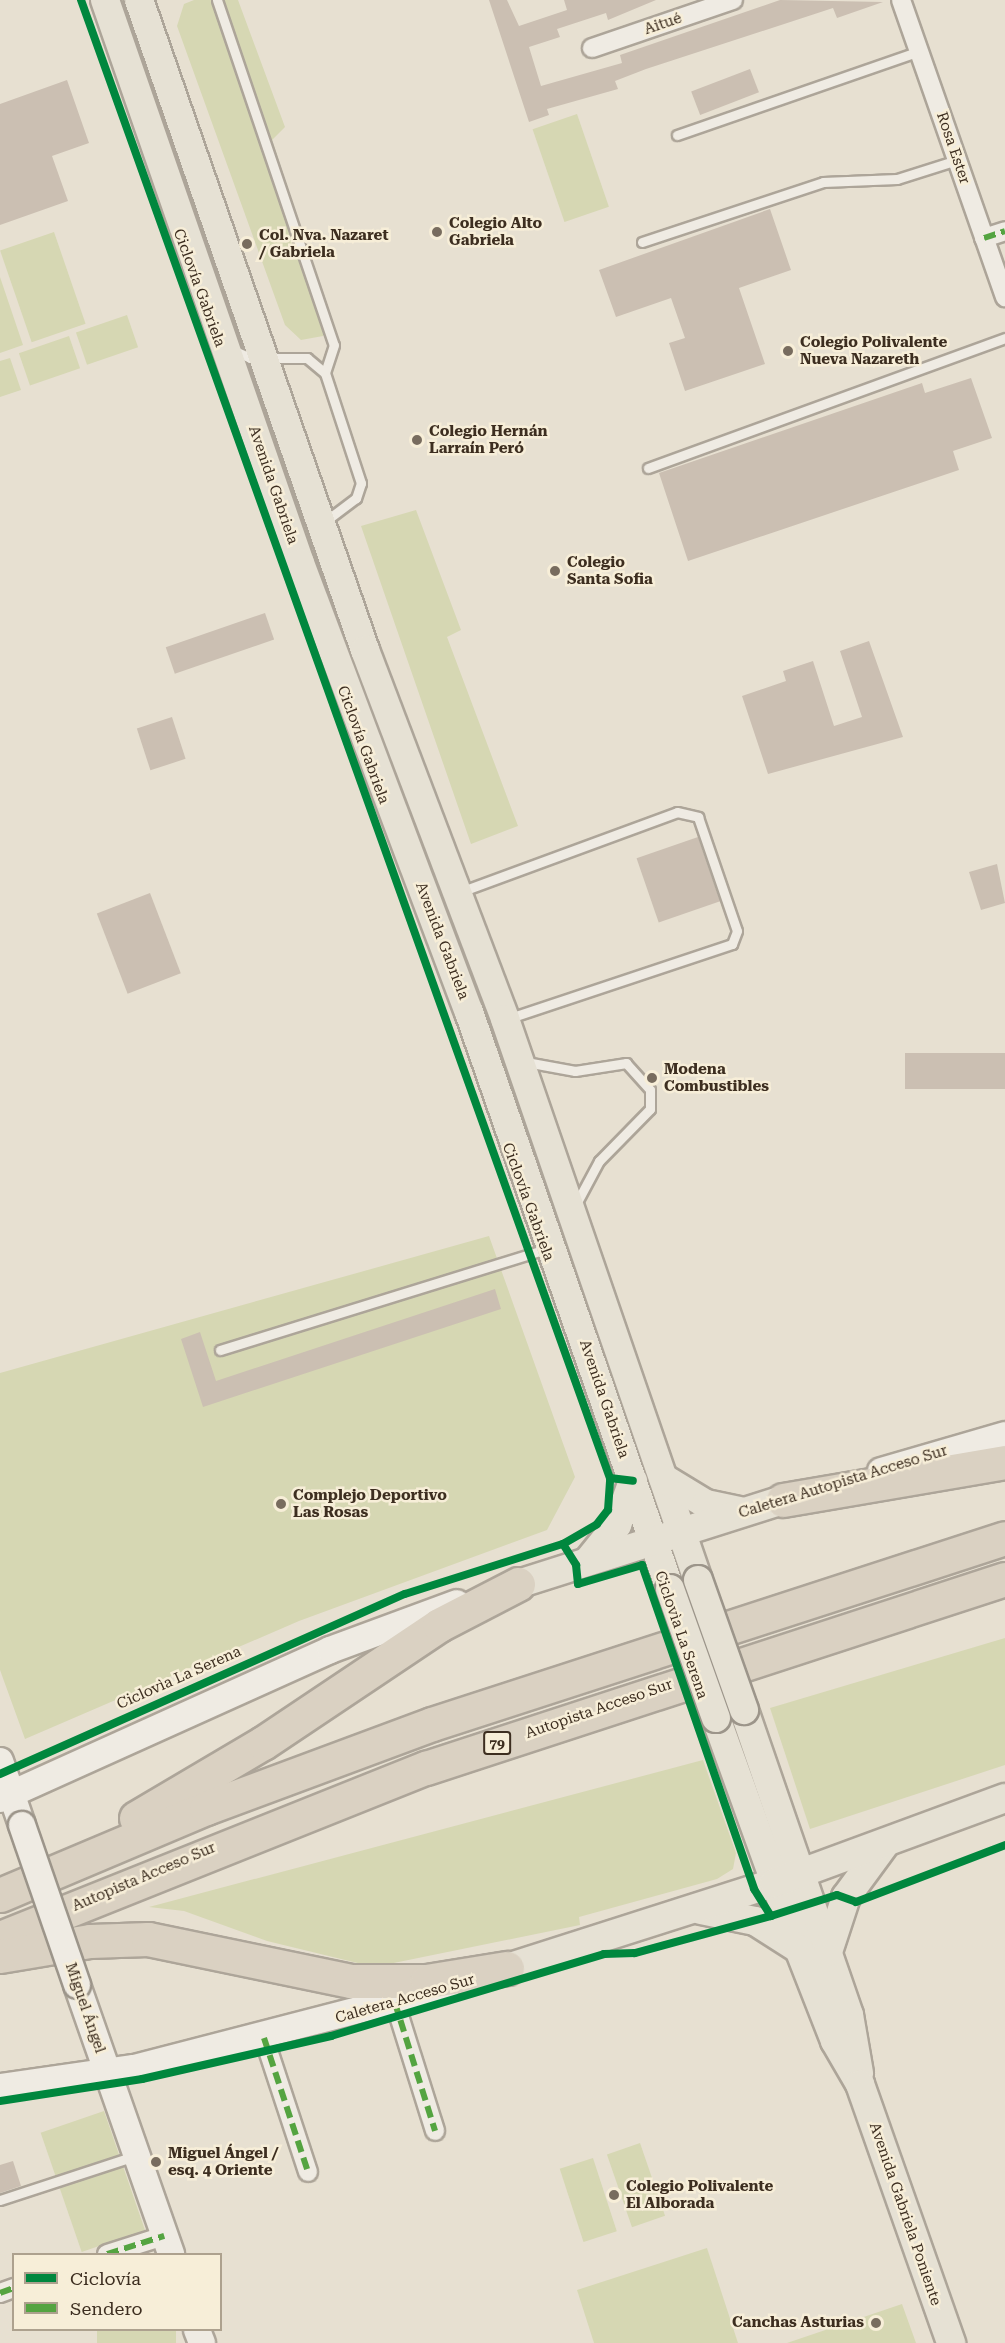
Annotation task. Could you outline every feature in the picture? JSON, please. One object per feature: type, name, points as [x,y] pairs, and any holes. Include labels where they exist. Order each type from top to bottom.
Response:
[{"type":"highway","points":[[783,1500],[1005,1462]]},
{"type":"highway","points":[[2,1894],[206,1808],[432,1724],[1005,1538]]},
{"type":"highway","name":"Autopista Acceso Sur","points":[[0,1938],[426,1768],[1005,1579]]},
{"type":"highway","points":[[2,1894],[225,1766],[439,1625],[518,1584]]},
{"type":"highway","points":[[0,1956],[90,1941],[148,1939],[351,1981],[427,1981],[507,1968]]},
{"type":"main road","name":"Avenida Gabriela","points":[[105,0],[221,338],[552,1247],[716,1718],[787,1878]]},
{"type":"main road","name":"Avenida Gabriela","points":[[144,2],[320,524],[519,1058],[744,1710],[787,1878]]},
{"type":"main road","name":"Caletera Autopista Acceso Sur","points":[[681,1530],[1005,1435]]},
{"type":"main road","points":[[663,1478],[706,1504],[744,1512]]},
{"type":"main road","points":[[588,1561],[617,1525],[633,1481]]},
{"type":"main road","points":[[6,1796],[330,1650],[681,1530]]},
{"type":"main road","name":"Miguel Ángel","points":[[0,1761],[6,1796],[22,1825],[167,2245]]},
{"type":"main road","points":[[787,1878],[1005,1798]]},
{"type":"main road","points":[[828,1952],[846,1897],[885,1843]]},
{"type":"main road","name":"Caletera Acceso Sur","points":[[0,2087],[107,2073],[264,2038],[395,2003],[787,1878]]},
{"type":"main road","name":"Avenida Gabriela Poniente","points":[[787,1878],[799,1949],[835,2041],[860,2084],[951,2343]]},
{"type":"main road","name":"Avenida Gabriela Poniente","points":[[787,1878],[828,1952],[854,2032],[860,2084]]},
{"type":"main road","points":[[690,1910],[747,1918],[799,1949]]},
{"type":"street","name":"Aitué","points":[[592,48],[733,0]]},
{"type":"street","name":"Rosa Ester","points":[[901,0],[1005,297]]},
{"type":"street","points":[[984,238],[1005,231]]},
{"type":"street","points":[[395,2003],[435,2131]]},
{"type":"street","points":[[264,2038],[308,2172]]},
{"type":"street","points":[[114,2253],[167,2245]]},
{"type":"lane","points":[[217,0],[334,345],[325,373]]},
{"type":"lane","points":[[677,135],[919,51]]},
{"type":"lane","points":[[642,242],[823,182],[897,178],[957,160]]},
{"type":"lane","points":[[221,338],[242,355],[263,359],[307,357],[325,373],[361,483],[356,498],[320,524]]},
{"type":"lane","points":[[648,468],[1005,338]]},
{"type":"lane","points":[[458,893],[677,812],[698,817],[736,932],[732,944],[505,1019]]},
{"type":"lane","points":[[519,1058],[561,1071],[626,1063],[650,1090],[650,1109],[599,1161],[573,1212]]},
{"type":"lane","points":[[220,1350],[552,1247]]},
{"type":"lane","points":[[0,2200],[136,2156]]},
{"type":"green space","points":[[194,0],[238,0],[285,127],[272,140],[333,325],[323,336],[301,340],[285,325],[177,26],[184,4]]},
{"type":"green space","points":[[577,114],[609,207],[564,222],[533,129]]},
{"type":"green space","points":[[54,232],[86,324],[32,342],[0,251]]},
{"type":"green space","points":[[0,277],[23,345],[0,353]]},
{"type":"green space","points":[[127,315],[138,347],[87,365],[76,333]]},
{"type":"green space","points":[[69,336],[80,368],[30,385],[19,353]]},
{"type":"green space","points":[[10,358],[21,390],[0,397],[0,361]]},
{"type":"green space","points":[[416,510],[461,630],[447,637],[518,826],[471,844],[361,526]]},
{"type":"green space","name":"Complejo Deportivo Las Rosas","points":[[489,1236],[575,1477],[547,1530],[299,1621],[25,1739],[0,1670],[0,1373]]},
{"type":"green space","points":[[1005,1638],[1005,1765],[810,1829],[770,1708]]},
{"type":"green space","points":[[703,1760],[736,1853],[733,1869],[717,1879],[579,1917],[580,1925],[374,1967],[267,1941],[184,1911],[149,1907]]},
{"type":"green space","points":[[104,2111],[145,2230],[82,2252],[41,2133]]},
{"type":"green space","points":[[640,2143],[665,2216],[632,2227],[607,2154]]},
{"type":"green space","points":[[593,2158],[617,2231],[584,2242],[560,2169]]},
{"type":"green space","points":[[707,2248],[738,2343],[594,2343],[577,2290]]},
{"type":"green space","name":"Canchas Asturias","points":[[902,2304],[916,2343],[787,2343]]},
{"type":"green space","points":[[97,2331],[176,2331],[176,2343],[97,2343]]},
{"type":"building","points":[[489,0],[507,0],[519,26],[567,10],[564,0],[656,0],[608,20],[606,13],[557,29],[560,37],[529,47],[541,86],[622,63],[620,55],[780,0],[883,2],[837,18],[833,8],[646,69],[615,81],[618,89],[547,109],[549,115],[529,122]]},
{"type":"building","points":[[750,69],[759,92],[700,115],[691,92]]},
{"type":"building","points":[[67,80],[89,143],[52,156],[68,201],[0,225],[0,104]]},
{"type":"building","points":[[770,209],[791,270],[739,288],[765,364],[685,391],[669,343],[685,338],[671,298],[616,317],[599,270]]},
{"type":"building","points":[[971,378],[992,438],[953,451],[959,470],[688,561],[659,473],[922,383],[925,393]]},
{"type":"building","points":[[265,613],[274,639],[175,674],[166,647]]},
{"type":"building","points":[[869,641],[903,737],[768,774],[742,696],[786,681],[783,671],[813,661],[834,726],[862,717],[840,651]]},
{"type":"building","points":[[172,717],[186,759],[150,770],[137,728]]},
{"type":"building","points":[[698,837],[720,901],[659,922],[637,858]]},
{"type":"building","points":[[997,864],[1005,903],[981,910],[969,872]]},
{"type":"building","points":[[150,893],[181,973],[128,994],[97,913]]},
{"type":"building","points":[[905,1053],[1005,1053],[1005,1089],[905,1089]]},
{"type":"building","points":[[495,1289],[501,1309],[203,1407],[181,1339],[200,1332],[216,1381]]},
{"type":"building","points":[[13,2161],[21,2186],[0,2193],[0,2165]]},
{"type":"marked path","points":[[984,238],[1005,231]]},
{"type":"marked path","points":[[395,2003],[435,2131]]},
{"type":"marked path","points":[[264,2038],[308,2172]]},
{"type":"marked path","points":[[110,2253],[164,2236]]},
{"type":"marked path","points":[[0,2293],[12,2289]]},
{"type":"cycle path","name":"Ciclovía Gabriela","points":[[81,0],[610,1478],[633,1481]]},
{"type":"cycle path","points":[[563,1544],[597,1524],[608,1510],[610,1478]]},
{"type":"cycle path","name":"Ciclovìa La Serena","points":[[0,1774],[405,1594],[563,1544],[576,1565],[578,1584],[642,1565],[754,1889],[771,1916],[837,1895],[856,1902],[1005,1845]]},
{"type":"cycle path","points":[[0,2101],[142,2079],[331,2036],[604,1954],[635,1953],[771,1916]]},
{"type":"place","name":"Colegio Alto Gabriela","points":[[437,232]]},
{"type":"place","name":"Col. Nva. Nazaret / Gabriela","points":[[247,244]]},
{"type":"place","name":"Colegio Polivalente Nueva Nazareth","points":[[788,351]]},
{"type":"place","name":"Colegio Hernán Larraín Peró","points":[[417,440]]},
{"type":"place","name":"Colegio Santa Sofia","points":[[555,571]]},
{"type":"place","name":"Modena Combustibles","points":[[652,1078]]},
{"type":"place","name":"Complejo Deportivo Las Rosas","points":[[281,1504]]},
{"type":"place","name":"Miguel Ángel / esq. 4 Oriente","points":[[156,2162]]},
{"type":"place","name":"Colegio Polivalente El Alborada","points":[[614,2195]]},
{"type":"place","name":"Canchas Asturias","points":[[876,2323]]}]
